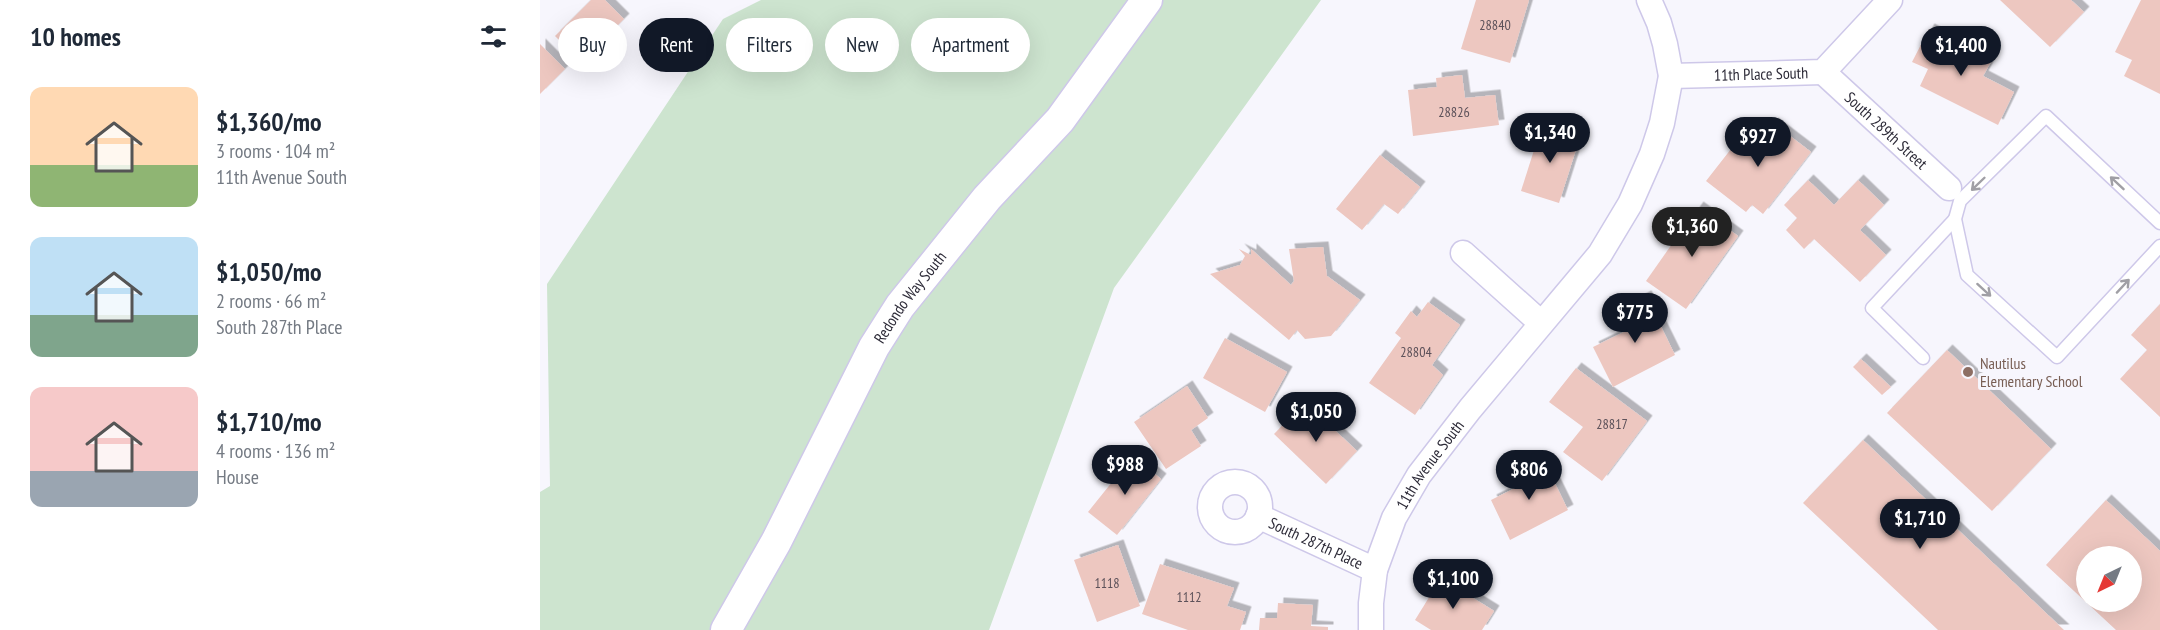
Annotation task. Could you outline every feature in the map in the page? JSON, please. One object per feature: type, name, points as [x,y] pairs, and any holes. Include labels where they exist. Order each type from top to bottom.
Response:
[{"type":"street","name":"Redondo Way South","points":[[726,630],[776,542],[874,347],[900,306],[987,198],[1060,120],[1147,0]]},
{"type":"street","points":[[1649,0],[1665,44],[1671,76]]},
{"type":"street","name":"11th Place South","points":[[1671,76],[1823,72],[1890,0]]},
{"type":"street","name":"South 289th Street","points":[[1823,72],[1954,194]]},
{"type":"street","name":"11th Avenue South","points":[[1371,630],[1375,570],[1394,518],[1419,475],[1452,431],[1600,254],[1630,204],[1652,154],[1662,123],[1671,76]]},
{"type":"street","points":[[1462,253],[1541,323]]},
{"type":"street","name":"South 287th Place","points":[[1258,516],[1375,570]]},
{"type":"lane","points":[[2160,223],[2046,116],[1954,194],[1956,219],[1967,275],[2057,357],[2160,246]]},
{"type":"lane","points":[[1923,358],[1872,308],[1956,219]]},
{"type":"green space","points":[[761,0],[1321,0],[1114,288],[989,630],[540,630],[540,492],[550,486],[547,284],[688,72],[714,72],[714,33],[723,19]]},
{"type":"building","points":[[591,0],[605,0],[623,18],[573,18]]},
{"type":"building","points":[[1476,0],[1529,0],[1510,63],[1461,49]]},
{"type":"building","points":[[2000,0],[2071,0],[2084,12],[2050,47]]},
{"type":"building","points":[[2141,0],[2160,0],[2160,94],[2124,76],[2132,60],[2115,52]]},
{"type":"building","points":[[1929,29],[1992,60],[1983,76],[2014,92],[1998,125],[1920,86],[1928,69],[1912,62]]},
{"type":"building","points":[[540,44],[558,62],[558,72],[562,72],[540,94]]},
{"type":"building","points":[[1462,75],[1465,98],[1495,95],[1499,125],[1413,136],[1408,90],[1437,87],[1436,78]]},
{"type":"building","points":[[1773,123],[1811,152],[1763,214],[1752,205],[1746,212],[1706,181],[1749,126],[1762,136]]},
{"type":"building","points":[[1542,125],[1580,137],[1559,203],[1521,191]]},
{"type":"building","points":[[1380,155],[1420,187],[1398,214],[1384,204],[1362,230],[1336,209]]},
{"type":"building","points":[[1808,180],[1834,205],[1858,180],[1884,205],[1860,230],[1886,255],[1860,282],[1814,239],[1804,249],[1786,230],[1797,218],[1784,205]]},
{"type":"building","points":[[1698,207],[1738,236],[1686,309],[1646,281]]},
{"type":"building","points":[[1323,247],[1327,276],[1360,300],[1331,336],[1305,339],[1297,330],[1289,340],[1210,274],[1240,265],[1245,256],[1239,249],[1251,255],[1251,249],[1291,285],[1294,281],[1289,249]]},
{"type":"building","points":[[1646,296],[1675,355],[1613,387],[1593,347],[1628,330],[1618,310]]},
{"type":"building","points":[[1428,302],[1460,325],[1432,365],[1443,375],[1415,415],[1369,383],[1401,338],[1395,333],[1411,311],[1417,317]]},
{"type":"building","points":[[2160,304],[2160,417],[2120,379],[2147,350],[2131,335]]},
{"type":"building","points":[[1225,338],[1287,372],[1265,412],[1203,378]]},
{"type":"building","points":[[1947,350],[2051,449],[1992,511],[1887,413]]},
{"type":"building","points":[[1861,359],[1891,387],[1882,395],[1853,367]]},
{"type":"building","points":[[1576,368],[1647,421],[1602,481],[1563,452],[1583,427],[1549,402]]},
{"type":"building","points":[[1187,386],[1208,418],[1191,430],[1201,446],[1166,469],[1134,422]]},
{"type":"building","points":[[1305,402],[1357,451],[1326,484],[1274,434]]},
{"type":"building","points":[[1863,440],[2064,630],[1938,630],[1803,503]]},
{"type":"building","points":[[1133,456],[1161,479],[1117,535],[1088,512]]},
{"type":"building","points":[[1544,461],[1568,510],[1510,540],[1491,500],[1515,488],[1510,478]]},
{"type":"building","points":[[2106,500],[2160,551],[2160,630],[2116,630],[2097,612],[2142,612],[2142,546],[2076,546],[2076,593],[2046,565]]},
{"type":"building","points":[[1118,545],[1140,606],[1097,622],[1074,560]]},
{"type":"building","points":[[1160,564],[1234,588],[1227,606],[1246,612],[1240,630],[1188,630],[1142,614]]},
{"type":"building","points":[[1441,578],[1494,611],[1482,630],[1431,630],[1415,620]]},
{"type":"building","points":[[1278,603],[1313,605],[1311,626],[1328,627],[1328,630],[1259,630],[1260,618],[1277,618]]},
{"type":"place","name":"Nautilus Elementary School","points":[[1968,372]]}]
